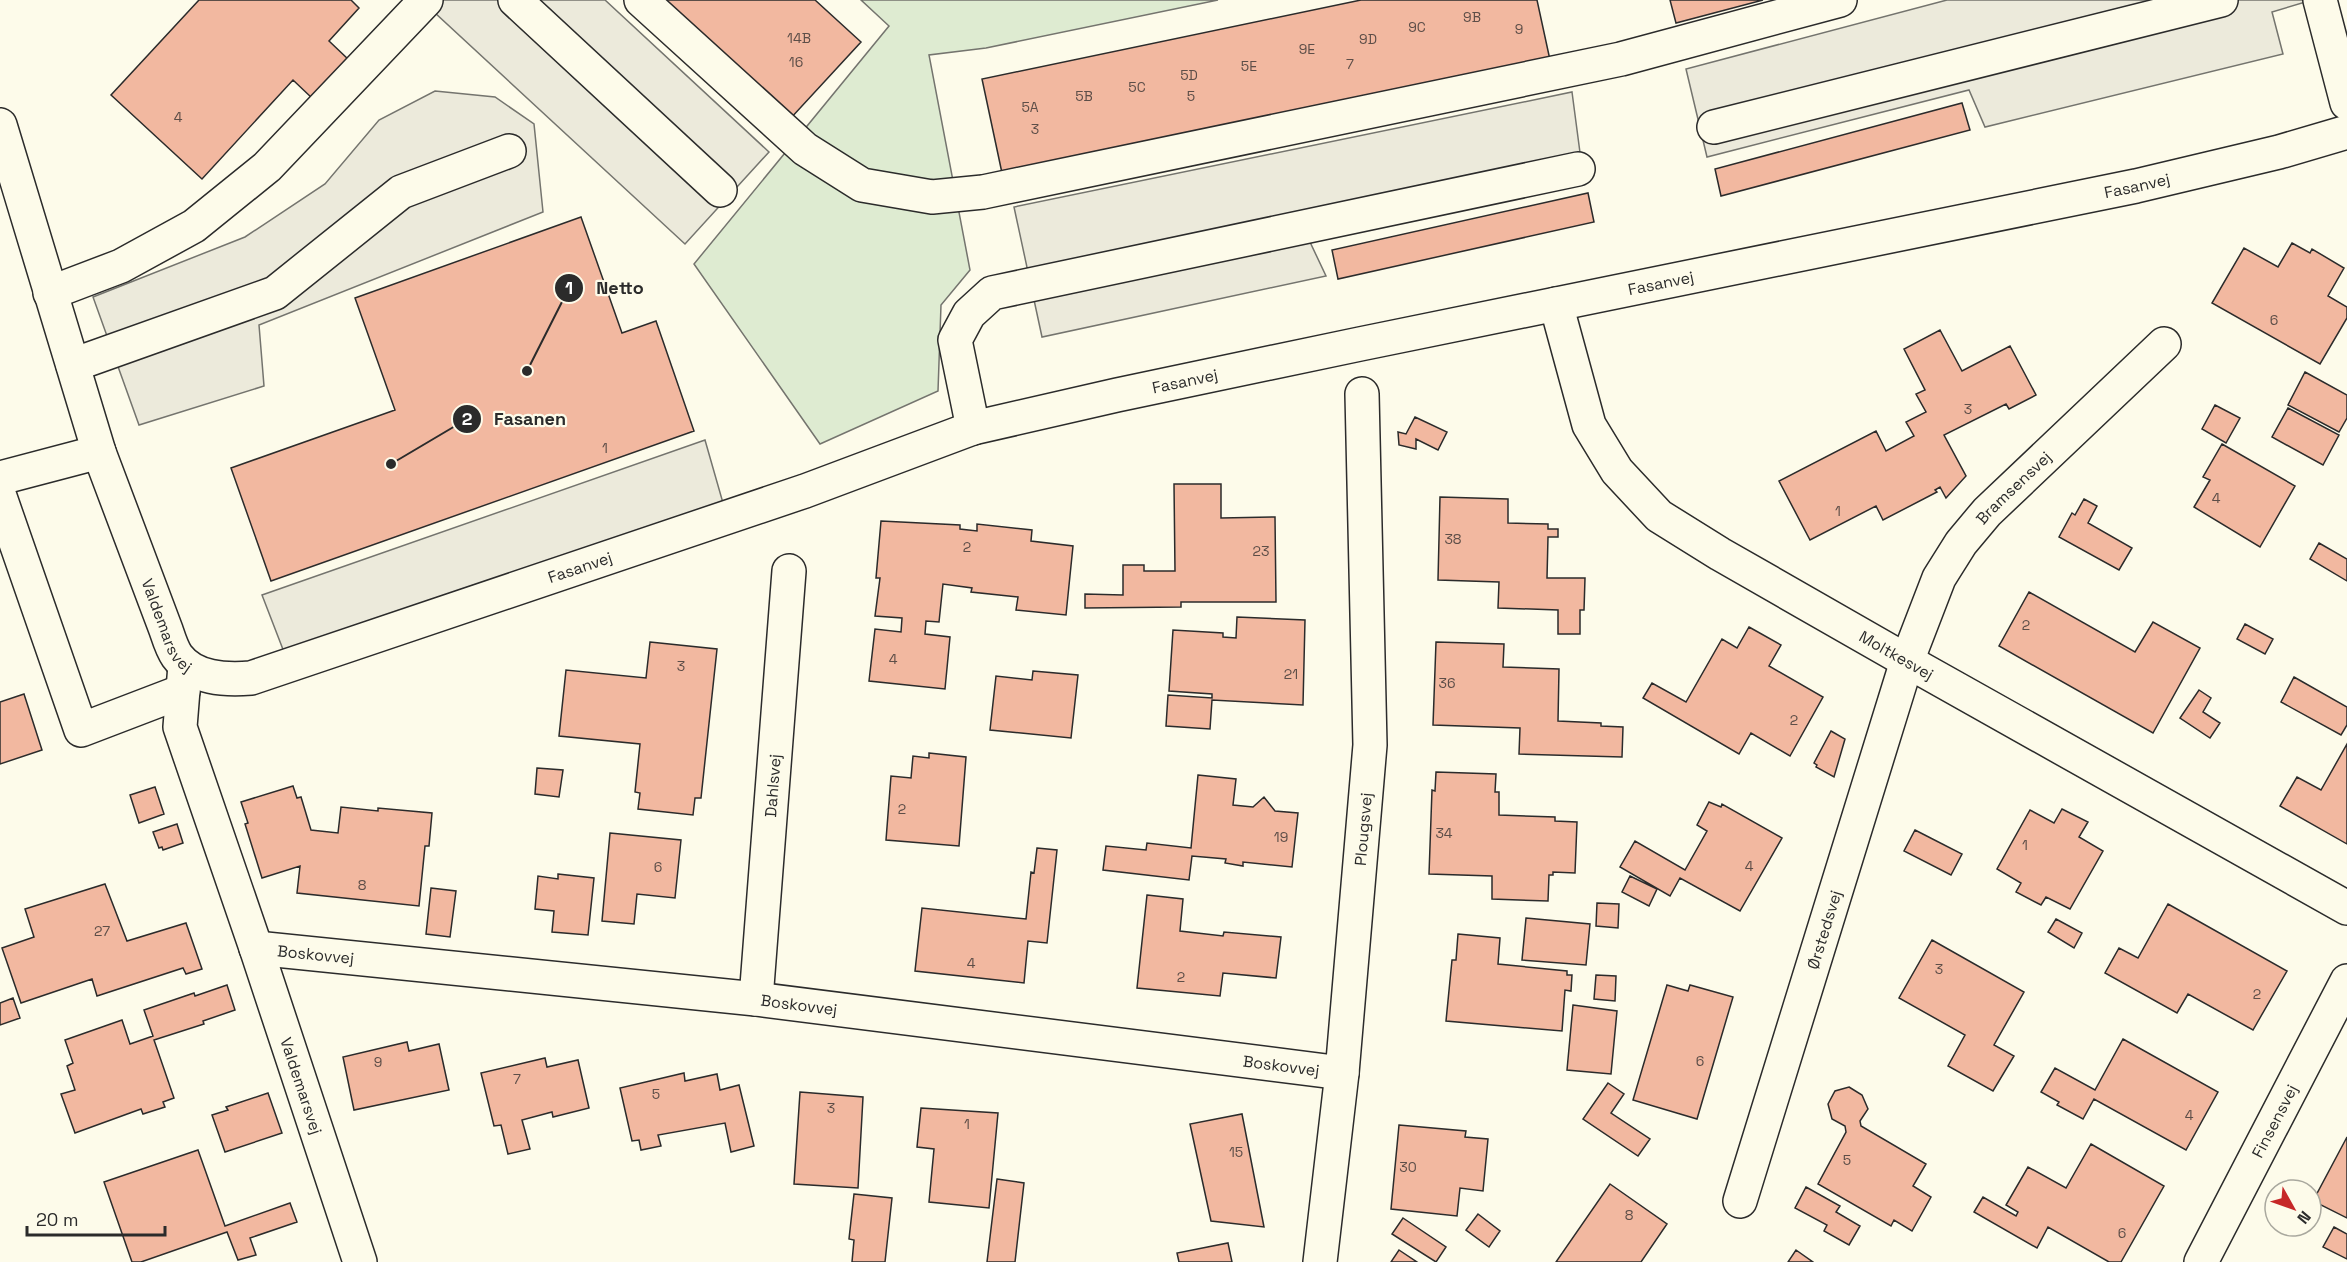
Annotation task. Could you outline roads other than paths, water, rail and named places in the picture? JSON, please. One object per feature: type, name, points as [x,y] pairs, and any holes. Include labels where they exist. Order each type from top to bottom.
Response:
[{"type":"street","points":[[50,293],[121,266],[194,226],[267,167],[426,0]]},
{"type":"street","points":[[515,0],[720,190]]},
{"type":"street","points":[[641,0],[805,149],[862,185],[932,197],[983,192],[1621,59],[1840,0]]},
{"type":"street","points":[[1714,127],[2221,0]]},
{"type":"street","points":[[2320,0],[2347,103]]},
{"type":"street","name":"Fasanvej","points":[[184,678],[198,672],[214,677],[251,678],[805,491],[973,428],[1128,392],[2136,186],[2278,152],[2347,132]]},
{"type":"street","name":"Valdemarsvej","points":[[1,141],[99,452],[184,678],[180,727],[360,1262]]},
{"type":"street","points":[[73,365],[275,293],[401,192],[509,151]]},
{"type":"street","points":[[973,428],[955,340],[969,314],[992,293],[1578,169]]},
{"type":"street","name":"Moltkesvej","points":[[1556,304],[1589,424],[1617,471],[1659,516],[1720,554],[1907,661],[2347,908]]},
{"type":"street","name":"Bramsensvej","points":[[1907,661],[1939,578],[1961,543],[1987,512],[2164,344]]},
{"type":"street","name":"Plougsvej","points":[[1320,1262],[1342,1073],[1370,745],[1362,394]]},
{"type":"street","points":[[0,478],[99,452]]},
{"type":"street","points":[[0,497],[81,730],[184,678]]},
{"type":"street","name":"Dahlsvej","points":[[756,999],[789,571]]},
{"type":"street","name":"Ørstedsvej","points":[[1740,1201],[1907,661]]},
{"type":"street","name":"Boskovvej","points":[[256,948],[756,999],[1342,1073]]},
{"type":"street","name":"Finsensvej","points":[[2201,1262],[2347,981]]},
{"type":"place","name":"Netto","points":[[527,371]]},
{"type":"place","name":"Fasanen","points":[[391,464]]}]
